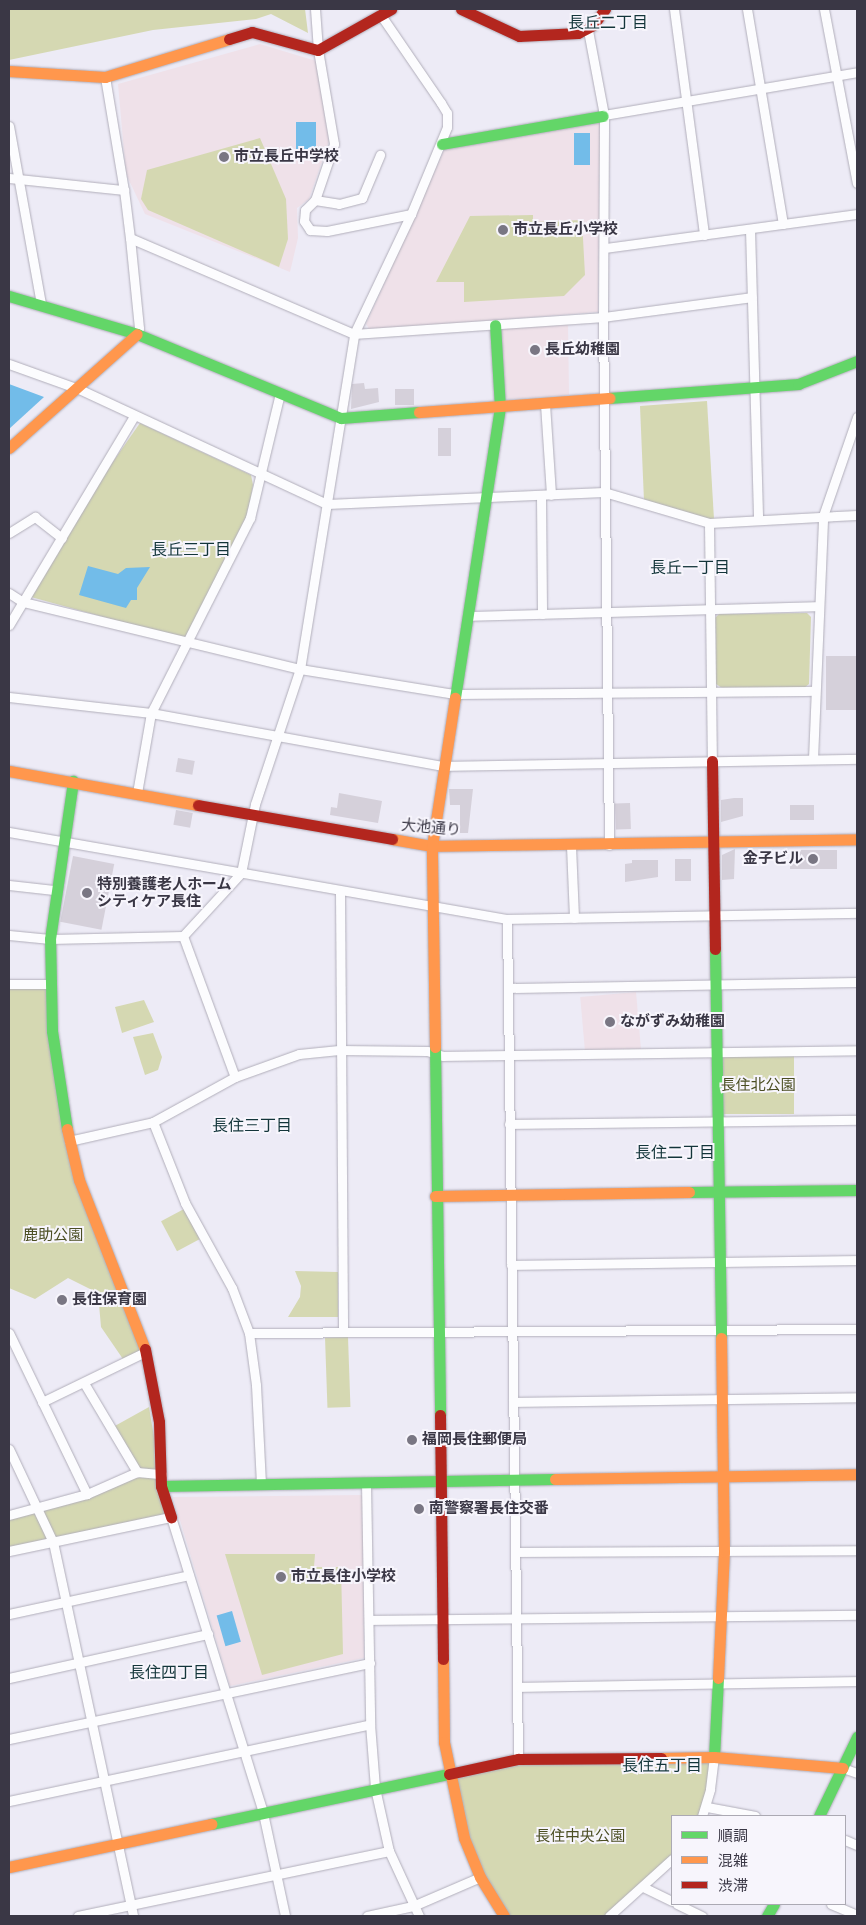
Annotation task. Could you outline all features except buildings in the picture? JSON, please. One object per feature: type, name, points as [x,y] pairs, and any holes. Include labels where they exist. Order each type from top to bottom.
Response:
[{"type":"street","points":[[315,9],[318,50],[334,144],[315,200],[305,210],[304,221],[310,230],[327,232],[411,214]]},
{"type":"street","points":[[461,9],[519,36],[588,30],[605,9]]},
{"type":"street","points":[[674,9],[704,235]]},
{"type":"street","points":[[747,9],[784,224]]},
{"type":"street","points":[[824,9],[857,184]]},
{"type":"street","points":[[9,71],[105,77],[252,32],[318,50],[386,11],[447,113],[442,144],[354,334],[300,669],[253,813],[241,873],[183,936],[50,939],[9,935]]},
{"type":"street","points":[[588,30],[604,116],[605,248],[602,400],[609,845]]},
{"type":"street","points":[[442,144],[857,72]]},
{"type":"street","points":[[9,448],[78,389],[137,334],[140,328],[124,190],[105,77]]},
{"type":"street","points":[[9,126],[21,179],[41,304]]},
{"type":"street","points":[[315,200],[339,204],[362,198],[380,156]]},
{"type":"street","points":[[9,178],[124,190]]},
{"type":"street","points":[[605,248],[857,214]]},
{"type":"street","points":[[750,229],[758,520]]},
{"type":"street","points":[[130,238],[354,334],[603,317],[752,297]]},
{"type":"street","points":[[9,296],[137,334],[341,418],[755,389],[798,384],[857,361]]},
{"type":"street","points":[[495,325],[500,408],[432,846],[432,908],[435,1196],[444,1619],[444,1742],[448,1773],[464,1838],[480,1877],[504,1916]]},
{"type":"street","points":[[9,364],[78,389],[327,504],[604,492],[709,523],[857,515]]},
{"type":"street","points":[[137,793],[151,713],[250,518],[280,393]]},
{"type":"street","points":[[545,404],[551,495]]},
{"type":"street","points":[[9,625],[134,416]]},
{"type":"street","points":[[813,759],[823,516],[857,417]]},
{"type":"street","points":[[541,496],[542,614]]},
{"type":"street","points":[[9,533],[35,517],[62,538]]},
{"type":"street","points":[[703,1815],[707,1807],[714,1757],[724,1552],[714,1050],[715,984],[709,523]]},
{"type":"street","points":[[9,594],[23,602],[300,669],[455,694],[815,691]]},
{"type":"street","points":[[467,616],[819,606]]},
{"type":"street","points":[[9,697],[151,713],[443,766],[857,759]]},
{"type":"street","name":"大池通り","points":[[9,771],[432,846],[571,846],[857,839]]},
{"type":"street","points":[[73,781],[54,890],[48,984],[68,1141],[79,1180],[145,1352],[160,1422],[162,1480],[171,1517],[245,1752],[262,1813],[285,1916]]},
{"type":"street","points":[[9,832],[432,908],[507,919],[857,913]]},
{"type":"street","points":[[571,846],[574,918]]},
{"type":"street","points":[[9,885],[54,890]]},
{"type":"street","points":[[340,891],[339,1050],[344,1331]]},
{"type":"street","points":[[507,919],[518,1759]]},
{"type":"street","points":[[183,936],[235,1077]]},
{"type":"street","points":[[508,988],[857,982]]},
{"type":"street","points":[[9,984],[48,984]]},
{"type":"street","points":[[68,1141],[153,1122],[235,1077],[299,1054],[339,1050],[508,1056],[714,1050],[857,1050]]},
{"type":"street","points":[[509,1124],[857,1120]]},
{"type":"street","points":[[153,1122],[185,1203],[232,1288],[249,1333],[256,1385],[261,1484]]},
{"type":"street","points":[[435,1196],[857,1190]]},
{"type":"street","points":[[511,1264],[857,1260]]},
{"type":"street","points":[[249,1333],[344,1331],[512,1333],[857,1328]]},
{"type":"street","points":[[9,1332],[87,1494]]},
{"type":"street","points":[[42,1402],[145,1352]]},
{"type":"street","points":[[84,1383],[137,1472],[162,1480],[261,1484],[857,1474]]},
{"type":"street","points":[[513,1402],[857,1397]]},
{"type":"street","points":[[9,1449],[53,1542],[133,1916]]},
{"type":"street","points":[[9,1515],[87,1494],[137,1472]]},
{"type":"street","points":[[366,1483],[370,1724],[376,1788],[389,1851],[418,1916]]},
{"type":"street","points":[[9,1552],[171,1517]]},
{"type":"street","points":[[515,1552],[857,1550]]},
{"type":"street","points":[[9,1614],[189,1575]]},
{"type":"street","points":[[369,1620],[857,1615]]},
{"type":"street","points":[[9,1678],[208,1634]]},
{"type":"street","points":[[9,1739],[370,1663]]},
{"type":"street","points":[[518,1687],[857,1681]]},
{"type":"street","points":[[9,1801],[370,1724]]},
{"type":"street","points":[[820,1815],[857,1737]]},
{"type":"street","points":[[9,1867],[518,1759],[714,1757],[843,1768],[857,1773]]},
{"type":"street","points":[[707,1807],[750,1815]]},
{"type":"street","points":[[78,1916],[389,1851]]},
{"type":"street","points":[[610,1916],[671,1860]]},
{"type":"street","points":[[367,1916],[413,1906],[480,1877]]},
{"type":"street","points":[[643,1887],[671,1901]]},
{"type":"street","points":[[679,1905],[702,1916]]},
{"type":"street","points":[[767,1916],[773,1905]]},
{"type":"street","points":[[833,1905],[857,1915]]},
{"type":"shaded area","name":"市立長丘中学校","points":[[260,44],[316,61],[329,141],[309,199],[297,208],[298,238],[290,272],[145,214],[126,174],[118,84]]},
{"type":"shaded area","name":"市立長丘小学校","points":[[600,123],[598,312],[370,330],[366,324],[445,148]]},
{"type":"shaded area","name":"長丘幼稚園","points":[[568,323],[569,395],[508,399],[503,394],[499,328]]},
{"type":"shaded area","name":"ながずみ幼稚園","points":[[636,992],[641,1050],[585,1055],[580,997]]},
{"type":"shaded area","name":"市立長住小学校","points":[[363,1495],[364,1658],[230,1686],[173,1497]]},
{"type":"green space","points":[[9,9],[305,9],[308,33],[271,14],[256,19],[153,30],[9,60]]},
{"type":"green space","points":[[260,138],[286,199],[288,239],[279,267],[148,210],[141,199],[147,170]]},
{"type":"green space","points":[[533,215],[533,222],[582,220],[585,275],[564,296],[464,302],[464,282],[436,282],[470,216]]},
{"type":"green space","points":[[707,401],[714,519],[708,521],[644,501],[640,406]]},
{"type":"green space","points":[[140,423],[251,475],[253,485],[248,513],[186,640],[31,597],[91,493]]},
{"type":"green space","points":[[807,613],[811,617],[809,684],[804,688],[722,688],[716,684],[715,618],[719,614]]},
{"type":"green space","name":"鹿助公園","points":[[9,984],[48,984],[69,1141],[145,1352],[125,1362],[101,1327],[98,1293],[68,1278],[35,1299],[9,1288]]},
{"type":"green space","points":[[144,1000],[154,1022],[122,1033],[115,1007]]},
{"type":"green space","points":[[153,1033],[162,1057],[158,1070],[145,1075],[133,1037]]},
{"type":"green space","name":"長住北公園","points":[[723,1056],[794,1056],[794,1114],[723,1114]]},
{"type":"green space","points":[[184,1209],[200,1239],[177,1251],[161,1221]]},
{"type":"green space","points":[[295,1271],[338,1272],[338,1317],[288,1317],[300,1297],[301,1286]]},
{"type":"green space","points":[[348,1337],[350,1407],[327,1408],[325,1338]]},
{"type":"green space","points":[[149,1407],[154,1437],[155,1470],[138,1469],[113,1427]]},
{"type":"green space","points":[[137,1474],[156,1476],[165,1516],[9,1547],[9,1517]]},
{"type":"green space","points":[[225,1554],[315,1554],[314,1567],[341,1567],[343,1654],[262,1675]]},
{"type":"green space","name":"長住中央公園","points":[[714,1757],[702,1815],[671,1815],[671,1860],[609,1916],[504,1916],[480,1877],[448,1773],[518,1759]]},
{"type":"water","points":[[296,122],[316,122],[316,155],[296,155]]},
{"type":"water","points":[[574,133],[590,133],[590,165],[574,165]]},
{"type":"water","points":[[9,384],[44,397],[9,429]]},
{"type":"water","points":[[88,566],[118,574],[126,568],[150,567],[137,588],[137,600],[131,600],[126,608],[79,595]]},
{"type":"water","points":[[232,1611],[241,1642],[225,1646],[217,1615]]},
{"type":"traffic: fast","points":[[442,144],[603,116]]},
{"type":"traffic: fast","points":[[9,296],[137,334],[341,418],[419,412]]},
{"type":"traffic: fast","points":[[455,698],[500,408],[495,325]]},
{"type":"traffic: fast","points":[[609,398],[798,384],[857,361]]},
{"type":"traffic: fast","points":[[67,1129],[52,1031],[50,939],[73,781]]},
{"type":"traffic: fast","points":[[715,949],[721,1338]]},
{"type":"traffic: fast","points":[[435,1047],[440,1415]]},
{"type":"traffic: fast","points":[[689,1192],[857,1190]]},
{"type":"traffic: fast","points":[[161,1486],[555,1479]]},
{"type":"traffic: fast","points":[[714,1757],[718,1678]]},
{"type":"traffic: fast","points":[[819,1815],[857,1737]]},
{"type":"traffic: fast","points":[[211,1824],[449,1774]]},
{"type":"traffic: fast","points":[[767,1916],[773,1905]]},
{"type":"traffic: slow","points":[[9,71],[105,77],[229,39]]},
{"type":"traffic: slow","points":[[9,448],[137,334]]},
{"type":"traffic: slow","points":[[419,412],[609,398]]},
{"type":"traffic: slow","points":[[435,1047],[432,846],[455,698]]},
{"type":"traffic: slow","points":[[9,771],[198,805]]},
{"type":"traffic: slow","points":[[392,839],[432,846],[857,839]]},
{"type":"traffic: slow","points":[[67,1129],[79,1180],[145,1349]]},
{"type":"traffic: slow","points":[[435,1196],[689,1192]]},
{"type":"traffic: slow","points":[[718,1678],[724,1552],[721,1338]]},
{"type":"traffic: slow","points":[[555,1479],[857,1474]]},
{"type":"traffic: slow","points":[[443,1659],[444,1742],[464,1838],[480,1877],[504,1916]]},
{"type":"traffic: slow","points":[[661,1758],[714,1757],[843,1768]]},
{"type":"traffic: slow","points":[[9,1867],[211,1824]]},
{"type":"traffic: jam","points":[[229,39],[252,32],[318,50],[391,9]]},
{"type":"traffic: jam","points":[[461,9],[519,36],[578,33],[593,25],[605,9]]},
{"type":"traffic: jam","points":[[712,761],[715,949]]},
{"type":"traffic: jam","points":[[198,805],[392,839]]},
{"type":"traffic: jam","points":[[145,1349],[159,1422],[161,1486],[171,1517]]},
{"type":"traffic: jam","points":[[440,1415],[443,1659]]},
{"type":"traffic: jam","points":[[449,1774],[518,1759],[661,1758]]},
{"type":"place","name":"市立長丘中学校","points":[[224,157]]},
{"type":"place","name":"市立長丘小学校","points":[[503,230]]},
{"type":"place","name":"長丘幼稚園","points":[[535,350]]},
{"type":"place","name":"金子ビル","points":[[813,859]]},
{"type":"place","name":"特別養護老人ホーム シティケア長住","points":[[87,893]]},
{"type":"place","name":"ながずみ幼稚園","points":[[610,1022]]},
{"type":"place","name":"長住保育園","points":[[62,1300]]},
{"type":"place","name":"福岡長住郵便局","points":[[412,1440]]},
{"type":"place","name":"南警察署長住交番","points":[[419,1509]]},
{"type":"place","name":"市立長住小学校","points":[[281,1577]]},
{"type":"district","name":"長丘二丁目","points":[[608,23]]},
{"type":"district","name":"長丘三丁目","points":[[191,550]]},
{"type":"district","name":"長丘一丁目","points":[[690,568]]},
{"type":"district","name":"長住三丁目","points":[[252,1126]]},
{"type":"district","name":"長住二丁目","points":[[675,1153]]},
{"type":"district","name":"長住四丁目","points":[[169,1673]]},
{"type":"district","name":"長住五丁目","points":[[662,1766]]}]
